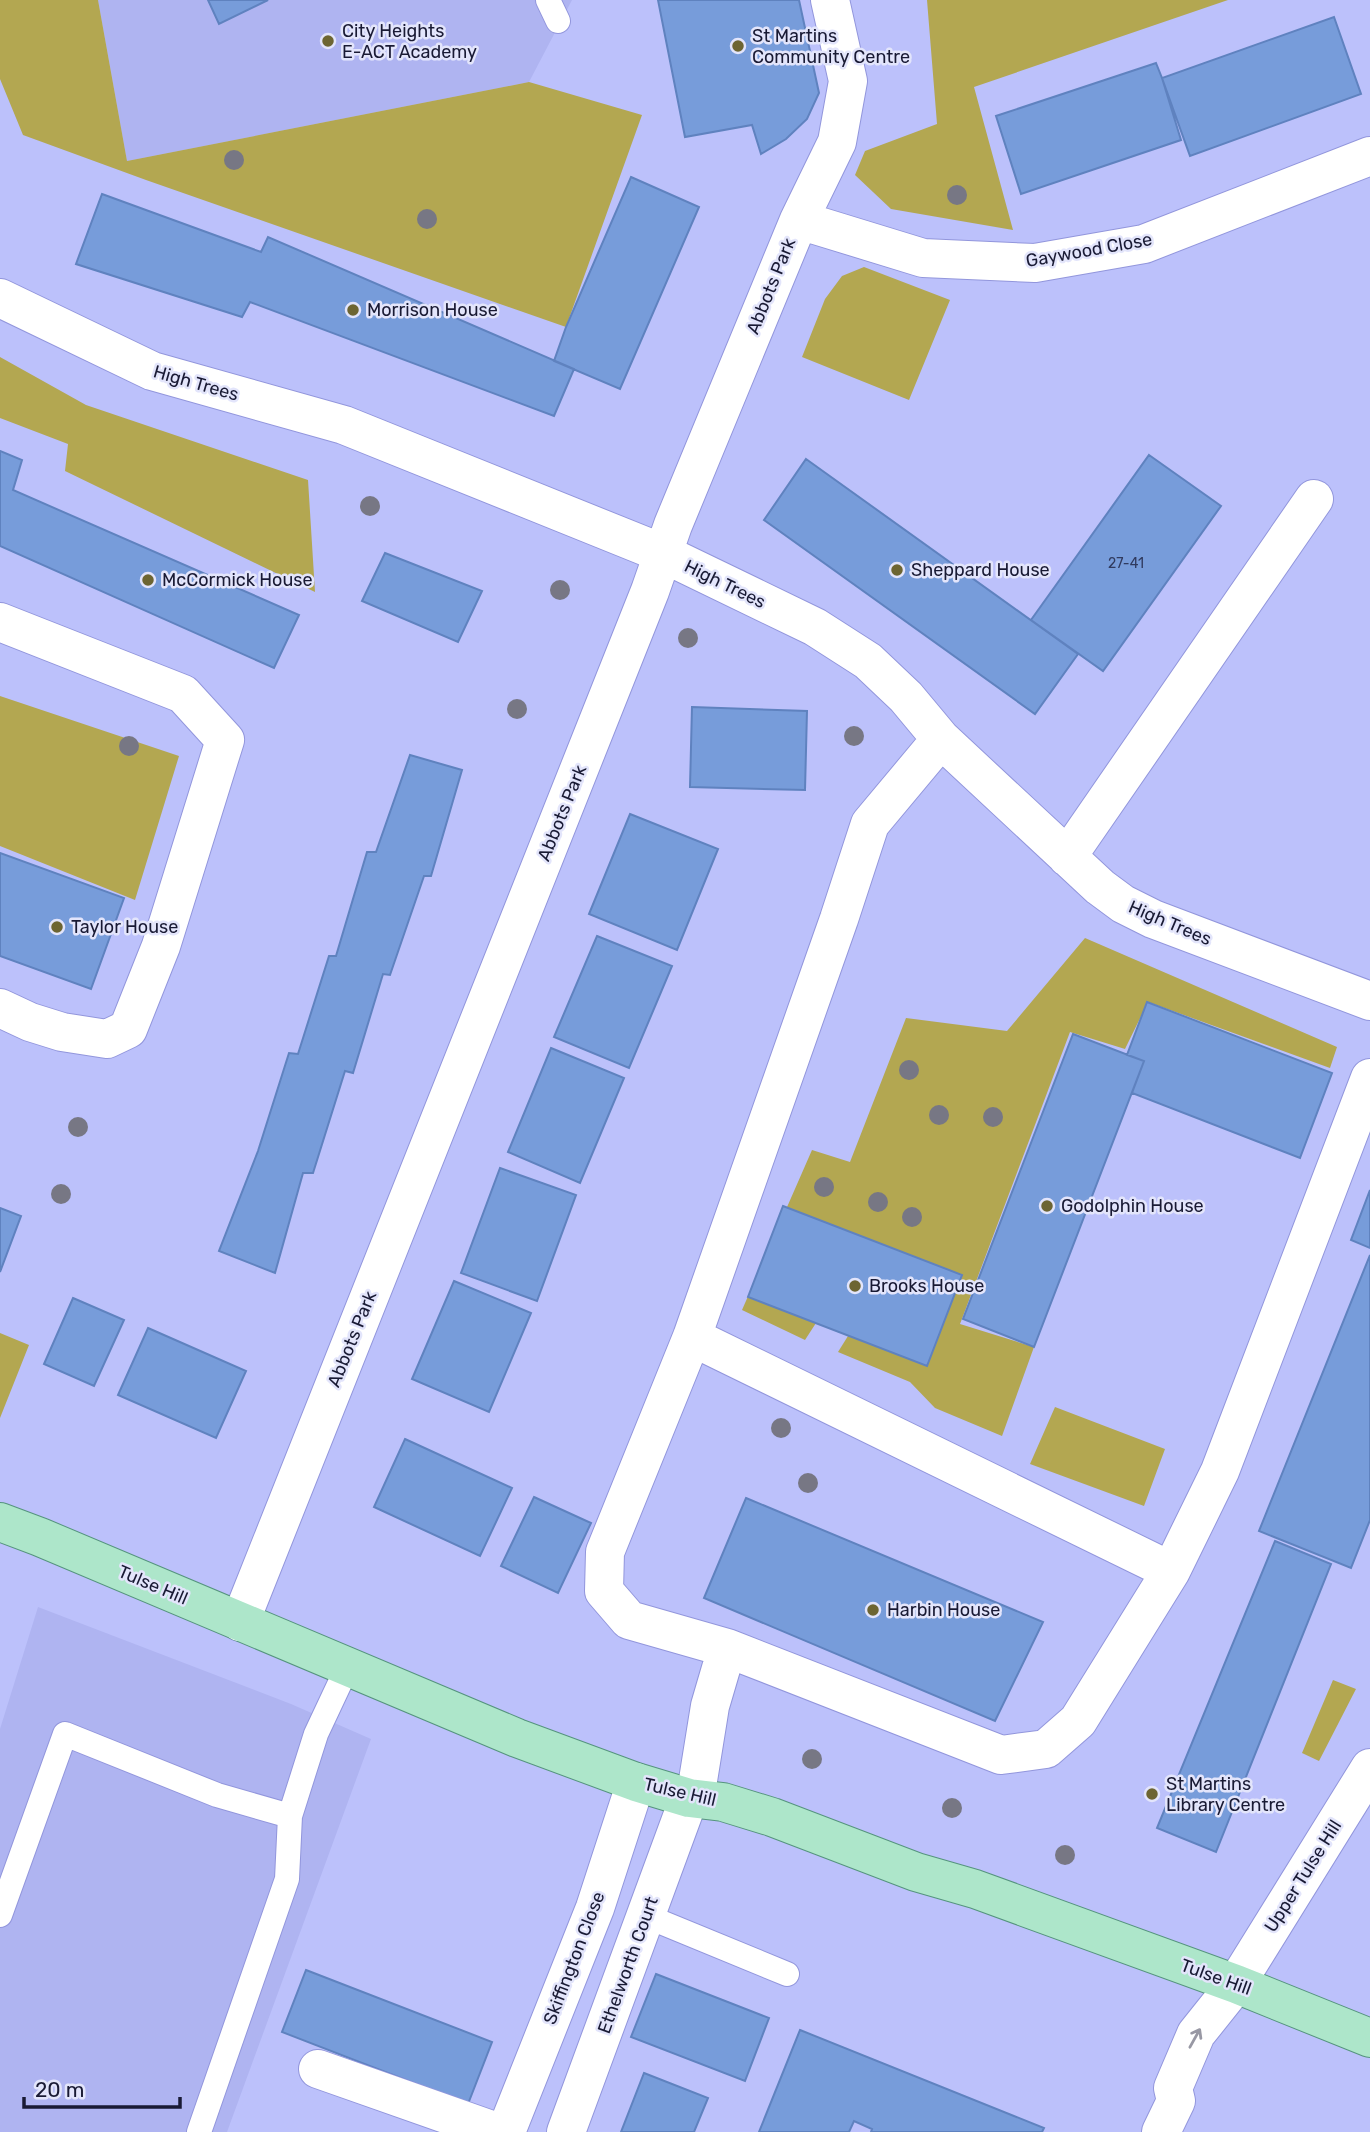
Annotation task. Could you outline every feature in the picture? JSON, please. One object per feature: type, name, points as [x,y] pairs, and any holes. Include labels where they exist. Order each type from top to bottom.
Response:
[{"type":"main road","name":"Tulse Hill","points":[[0,1522],[517,1738],[636,1782],[692,1798],[723,1802],[772,1817],[916,1872],[975,1889],[1236,1984],[1370,2038]]},
{"type":"street","name":"Abbots Park","points":[[240,1622],[645,604],[662,553],[799,220],[837,142],[848,81],[830,0]]},
{"type":"street","name":"Gaywood Close","points":[[799,220],[923,258],[1035,263],[1144,244],[1370,156]]},
{"type":"street","name":"High Trees","points":[[0,298],[152,371],[344,425],[662,553],[815,627],[869,661],[906,697],[941,739],[1067,857],[1123,904],[1153,919],[1370,1001]]},
{"type":"street","points":[[1067,857],[1314,499]]},
{"type":"street","points":[[0,622],[183,694],[225,740],[161,946],[128,1029],[107,1039],[74,1034],[30,1022],[0,1008]]},
{"type":"street","points":[[941,739],[870,824],[692,1337],[605,1552],[604,1591],[629,1620],[727,1648],[1001,1755],[1046,1749],[1078,1721],[1171,1571],[1220,1472],[1370,1078]]},
{"type":"street","points":[[692,1337],[1171,1571]]},
{"type":"street","name":"Ethelworth Court","points":[[566,2132],[692,1798],[710,1706],[727,1648]]},
{"type":"street","name":"Upper Tulse Hill","points":[[1161,2132],[1176,2101],[1173,2088],[1195,2034],[1236,1984],[1370,1768]]},
{"type":"street","name":"Skiffington Close","points":[[506,2132],[595,1908],[636,1782]]},
{"type":"street","points":[[318,2069],[498,2132]]},
{"type":"lane","points":[[199,2132],[287,1879],[290,1816],[316,1734],[347,1668]]},
{"type":"lane","points":[[0,1915],[65,1734],[217,1795],[290,1816]]},
{"type":"lane","points":[[646,1916],[787,1973]]},
{"type":"shaded area","points":[[0,0],[98,0],[127,161],[529,82],[642,115],[566,327],[23,135],[0,79]]},
{"type":"shaded area","name":"City Heights E-ACT Academy","points":[[98,0],[572,0],[529,82],[127,161]]},
{"type":"shaded area","points":[[927,0],[1228,0],[974,87],[1013,230],[891,209],[855,175],[865,151],[937,124]]},
{"type":"shaded area","points":[[864,267],[950,300],[909,400],[802,357],[825,299],[842,276]]},
{"type":"shaded area","points":[[0,357],[86,405],[308,480],[315,592],[65,471],[68,444],[0,418]]},
{"type":"shaded area","points":[[0,696],[179,756],[135,900],[0,846]]},
{"type":"shaded area","points":[[1085,938],[1337,1047],[1330,1068],[1148,1002],[1125,1049],[1070,1032],[960,1324],[1034,1347],[1002,1436],[935,1408],[910,1382],[838,1352],[848,1336],[816,1323],[805,1340],[742,1310],[812,1150],[850,1162],[906,1018],[1007,1031]]},
{"type":"shaded area","points":[[0,1333],[29,1345],[0,1418]]},
{"type":"shaded area","points":[[1055,1407],[1165,1449],[1144,1506],[1030,1464]]},
{"type":"shaded area","points":[[38,1607],[291,1704],[371,1739],[227,2132],[0,2132],[0,1729]]},
{"type":"shaded area","points":[[1333,1680],[1356,1689],[1319,1761],[1302,1753]]},
{"type":"building","points":[[208,0],[268,0],[219,24]]},
{"type":"building","name":"St Martins Community Centre","points":[[658,0],[799,0],[819,93],[807,119],[786,139],[761,154],[752,125],[685,137]]},
{"type":"building","points":[[1334,17],[1361,94],[1190,156],[1162,78]]},
{"type":"building","points":[[1156,63],[1181,140],[1021,194],[996,116]]},
{"type":"building","points":[[631,177],[699,207],[620,389],[554,361]]},
{"type":"building","name":"Morrison House","points":[[102,194],[261,252],[268,237],[574,369],[554,416],[250,302],[242,317],[76,264]]},
{"type":"building","name":"McCormick House","points":[[0,451],[22,460],[13,490],[299,615],[274,668],[0,546]]},
{"type":"building","points":[[1149,455],[1221,506],[1103,671],[1031,620]]},
{"type":"building","name":"Sheppard House","points":[[806,459],[1078,654],[1035,714],[764,520]]},
{"type":"building","points":[[385,553],[482,591],[458,642],[362,601]]},
{"type":"building","points":[[692,707],[807,711],[805,790],[690,787]]},
{"type":"building","points":[[410,755],[462,770],[431,876],[424,876],[390,975],[383,974],[353,1073],[345,1071],[313,1173],[303,1173],[275,1273],[219,1251],[258,1151],[289,1053],[298,1054],[329,956],[336,956],[367,852],[376,852]]},
{"type":"building","points":[[630,814],[718,849],[677,950],[589,914]]},
{"type":"building","name":"Taylor House","points":[[0,853],[124,898],[91,989],[0,956]]},
{"type":"building","points":[[597,936],[672,966],[629,1068],[554,1037]]},
{"type":"building","points":[[1147,1002],[1332,1073],[1300,1158],[1132,1093],[1144,1061],[1127,1055]]},
{"type":"building","name":"Godolphin House","points":[[1073,1034],[1144,1061],[1034,1347],[963,1319]]},
{"type":"building","points":[[551,1048],[624,1078],[580,1183],[508,1152]]},
{"type":"building","points":[[500,1168],[576,1195],[537,1301],[461,1273]]},
{"type":"building","points":[[1370,1190],[1370,1248],[1351,1240]]},
{"type":"building","name":"Brooks House","points":[[783,1206],[962,1275],[927,1366],[748,1297]]},
{"type":"building","points":[[0,1208],[21,1216],[0,1272]]},
{"type":"building","points":[[1370,1255],[1370,1520],[1351,1568],[1259,1531]]},
{"type":"building","points":[[454,1281],[531,1313],[489,1412],[412,1379]]},
{"type":"building","points":[[73,1298],[124,1320],[94,1386],[44,1364]]},
{"type":"building","points":[[148,1328],[246,1371],[216,1438],[118,1395]]},
{"type":"building","points":[[405,1439],[512,1488],[480,1556],[374,1507]]},
{"type":"building","points":[[534,1497],[591,1523],[558,1593],[501,1566]]},
{"type":"building","name":"Harbin House","points":[[746,1498],[1043,1622],[995,1721],[704,1598]]},
{"type":"building","points":[[1275,1541],[1331,1564],[1216,1852],[1157,1828]]},
{"type":"building","points":[[306,1970],[492,2042],[468,2104],[282,2032]]},
{"type":"building","points":[[656,1974],[769,2018],[745,2081],[631,2037]]},
{"type":"building","points":[[800,2030],[1044,2128],[1042,2132],[871,2132],[872,2129],[854,2121],[849,2132],[759,2132]]},
{"type":"building","points":[[644,2073],[708,2098],[694,2132],[621,2132]]},
{"type":"place","name":"City Heights E-ACT Academy","points":[[328,41]]},
{"type":"place","name":"St Martins Community Centre","points":[[738,46]]},
{"type":"place","name":"Morrison House","points":[[353,310]]},
{"type":"place","name":"Sheppard House","points":[[897,570]]},
{"type":"place","name":"McCormick House","points":[[148,580]]},
{"type":"place","name":"Taylor House","points":[[57,927]]},
{"type":"place","name":"Godolphin House","points":[[1047,1206]]},
{"type":"place","name":"Brooks House","points":[[855,1286]]},
{"type":"place","name":"Harbin House","points":[[873,1610]]},
{"type":"place","name":"St Martins Library Centre","points":[[1152,1794]]}]
